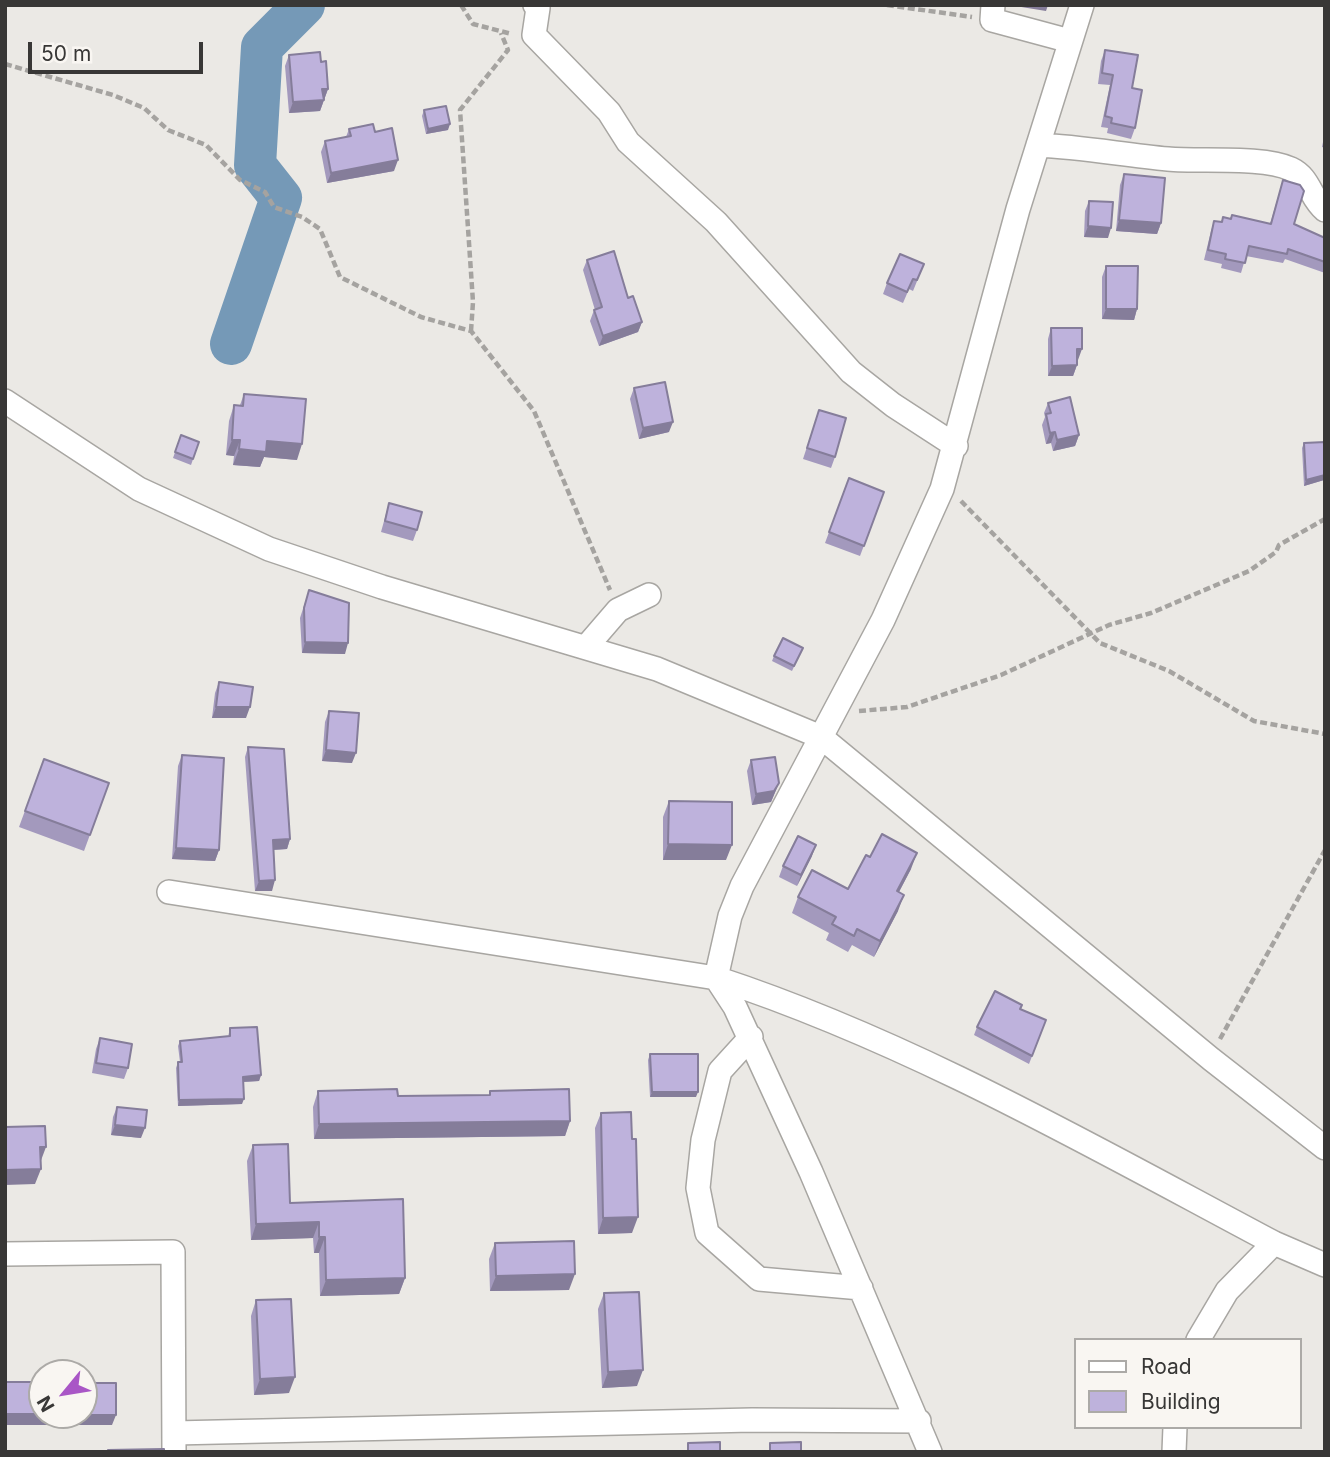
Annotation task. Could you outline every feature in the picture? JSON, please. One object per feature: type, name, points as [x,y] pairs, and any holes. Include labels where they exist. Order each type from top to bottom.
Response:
[{"type":"street","points":[[536,5],[538,8],[534,35],[609,112],[628,142],[716,222],[851,372],[893,405],[956,446]]},
{"type":"street","points":[[993,5],[992,20],[1070,41]]},
{"type":"street","points":[[930,1452],[919,1421],[751,1037],[716,978],[730,916],[742,886],[883,620],[942,489],[956,446],[1018,209],[1082,5]]},
{"type":"street","points":[[1038,145],[1081,147],[1167,159],[1278,165],[1305,178],[1315,200],[1325,210]]},
{"type":"street","points":[[5,401],[139,489],[269,549],[382,587],[657,669],[821,737],[1211,1059],[1325,1147]]},
{"type":"street","points":[[587,646],[618,610],[649,595]]},
{"type":"street","points":[[169,892],[716,978],[788,1002],[874,1037],[1274,1243],[1325,1265]]},
{"type":"street","points":[[751,1037],[720,1071],[703,1140],[698,1188],[707,1233],[759,1279],[861,1288]]},
{"type":"street","points":[[1199,1338],[1227,1291],[1274,1243]]},
{"type":"street","points":[[5,1254],[173,1252],[174,1443],[752,1420],[919,1421]]},
{"type":"street","points":[[1174,1452],[1175,1429]]},
{"type":"path","points":[[461,5],[473,23],[501,33],[534,35]]},
{"type":"path","points":[[471,331],[466,174],[460,110],[508,50],[501,33]]},
{"type":"path","points":[[5,64],[89,86],[144,108],[168,130],[206,145],[240,180],[265,192],[274,206],[302,217],[320,229],[340,277],[421,317],[471,331],[534,411],[618,610]]},
{"type":"path","points":[[942,489],[953,493],[988,526],[1100,643],[1169,671],[1254,721],[1325,734]]},
{"type":"path","points":[[834,716],[907,708],[1001,674],[1089,633],[1151,613],[1249,572],[1276,552],[1279,545],[1325,519]]},
{"type":"path","points":[[1211,1059],[1233,1012],[1269,955],[1311,871],[1325,850]]},
{"type":"building","points":[[1105,50],[1138,55],[1132,88],[1142,90],[1135,128],[1111,123],[1112,118],[1105,116],[1113,75],[1102,73]]},
{"type":"building","points":[[320,52],[321,62],[326,61],[328,89],[322,89],[324,100],[293,102],[289,55]]},
{"type":"building","points":[[446,106],[450,124],[428,129],[424,110]]},
{"type":"building","points":[[373,124],[375,132],[392,128],[398,160],[331,173],[325,141],[351,136],[349,129]]},
{"type":"building","points":[[1124,174],[1165,178],[1161,223],[1119,220]]},
{"type":"building","points":[[1283,180],[1300,185],[1304,191],[1294,224],[1325,238],[1325,262],[1288,249],[1287,254],[1249,246],[1245,263],[1225,259],[1226,254],[1208,250],[1214,221],[1222,222],[1223,217],[1231,219],[1232,215],[1271,224]]},
{"type":"building","points":[[1089,201],[1113,202],[1111,228],[1088,226]]},
{"type":"building","points":[[614,251],[628,298],[633,296],[642,322],[603,336],[594,310],[602,307],[587,260]]},
{"type":"building","points":[[900,254],[924,264],[917,280],[913,279],[907,292],[887,283]]},
{"type":"building","points":[[1106,266],[1138,266],[1137,309],[1106,309]]},
{"type":"building","points":[[1051,328],[1082,328],[1082,349],[1077,349],[1077,365],[1052,366]]},
{"type":"building","points":[[665,382],[673,422],[643,428],[634,388]]},
{"type":"building","points":[[244,394],[306,399],[302,444],[267,441],[266,452],[239,449],[240,440],[232,440],[234,405],[243,406]]},
{"type":"building","points":[[1070,397],[1079,435],[1057,440],[1055,432],[1050,433],[1046,414],[1051,413],[1048,403]]},
{"type":"building","points":[[819,410],[846,418],[835,457],[807,448]]},
{"type":"building","points":[[181,435],[199,442],[193,459],[175,452]]},
{"type":"building","points":[[1325,442],[1325,475],[1306,480],[1304,443]]},
{"type":"building","points":[[849,478],[884,492],[864,546],[829,532]]},
{"type":"building","points":[[389,503],[422,512],[417,530],[385,521]]},
{"type":"building","points":[[309,590],[349,603],[348,643],[305,642],[304,608]]},
{"type":"building","points":[[783,638],[803,648],[794,666],[774,656]]},
{"type":"building","points":[[219,682],[253,687],[250,707],[216,707]]},
{"type":"building","points":[[329,711],[359,713],[356,753],[326,750]]},
{"type":"building","points":[[248,747],[284,749],[290,839],[273,840],[275,880],[259,881]]},
{"type":"building","points":[[182,755],[224,758],[219,850],[176,848]]},
{"type":"building","points":[[775,757],[779,783],[774,791],[756,794],[751,760]]},
{"type":"building","points":[[44,759],[109,783],[90,835],[25,811]]},
{"type":"building","points":[[669,801],[732,802],[732,845],[668,844]]},
{"type":"building","points":[[882,834],[917,853],[897,891],[904,895],[880,941],[857,929],[854,936],[832,924],[836,917],[798,897],[812,870],[848,889],[866,855],[870,857]]},
{"type":"building","points":[[798,836],[816,845],[801,875],[783,866]]},
{"type":"building","points":[[995,991],[1022,1005],[1020,1009],[1046,1020],[1032,1056],[977,1027]]},
{"type":"building","points":[[257,1027],[261,1075],[243,1077],[244,1099],[179,1100],[178,1062],[182,1062],[180,1041],[230,1036],[230,1028]]},
{"type":"building","points":[[100,1038],[132,1044],[128,1068],[96,1063]]},
{"type":"building","points":[[650,1054],[698,1054],[698,1092],[652,1092]]},
{"type":"building","points":[[397,1089],[398,1096],[490,1095],[490,1091],[569,1089],[570,1121],[319,1124],[318,1091]]},
{"type":"building","points":[[117,1107],[147,1110],[145,1128],[115,1125]]},
{"type":"building","points":[[631,1112],[632,1139],[636,1139],[638,1217],[603,1218],[601,1113]]},
{"type":"building","points":[[45,1126],[46,1147],[40,1147],[41,1169],[5,1170],[5,1127]]},
{"type":"building","points":[[288,1144],[290,1203],[403,1199],[405,1278],[326,1280],[325,1237],[319,1237],[319,1222],[256,1224],[253,1145]]},
{"type":"building","points":[[574,1241],[575,1274],[496,1276],[495,1243]]},
{"type":"building","points":[[639,1292],[643,1370],[608,1372],[604,1293]]},
{"type":"building","points":[[291,1299],[295,1377],[260,1379],[256,1300]]},
{"type":"building","points":[[6,1382],[28,1382],[28,1414],[6,1414]]},
{"type":"building","points":[[98,1383],[116,1383],[116,1415],[98,1415]]},
{"type":"building","points":[[720,1442],[720,1452],[688,1452],[688,1443]]},
{"type":"building","points":[[801,1442],[801,1452],[770,1452],[770,1443]]},
{"type":"building","points":[[164,1449],[164,1452],[108,1452],[108,1450]]},
{"type":"waterway","points":[[231,344],[281,198],[255,165],[262,47],[304,5]]}]
